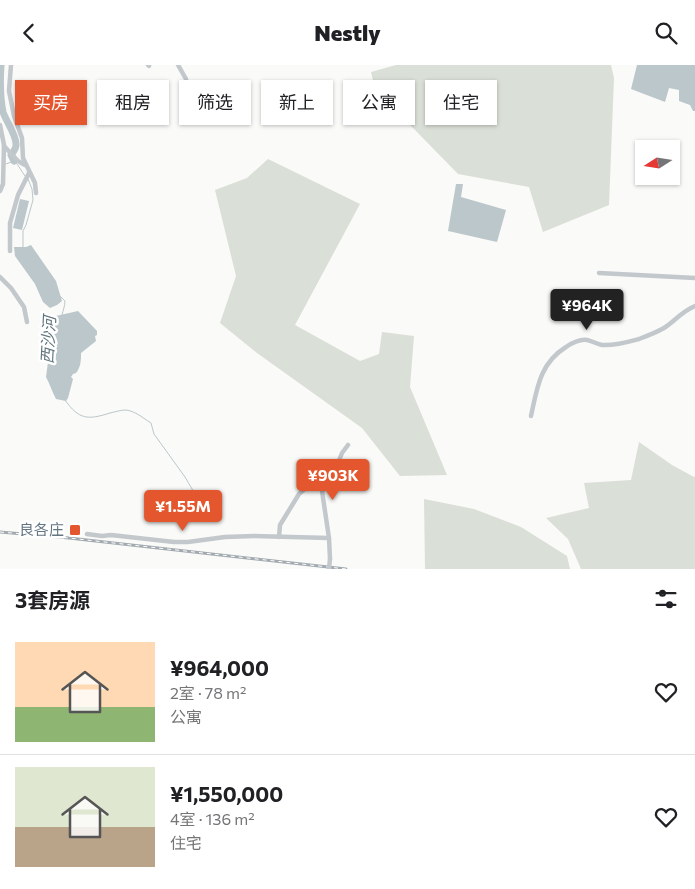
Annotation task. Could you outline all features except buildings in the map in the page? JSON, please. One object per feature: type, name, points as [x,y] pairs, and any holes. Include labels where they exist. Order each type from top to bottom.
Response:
[{"type":"street","points":[[11,65],[9,91],[14,116],[22,138],[23,158],[34,183],[36,193]]},
{"type":"street","points":[[178,65],[186,79]]},
{"type":"street","points":[[0,125],[4,146],[3,184],[0,191]]},
{"type":"street","points":[[4,146],[18,161],[26,165]]},
{"type":"street","points":[[10,251],[10,223],[18,195],[29,173]]},
{"type":"street","points":[[600,273],[695,278]]},
{"type":"street","points":[[0,277],[24,307],[27,322]]},
{"type":"street","points":[[531,416],[543,371],[549,361],[560,351],[580,341],[601,345],[624,343],[641,338],[664,327],[695,306]]},
{"type":"street","points":[[329,569],[329,538],[322,491],[348,445]]},
{"type":"street","points":[[279,537],[280,525],[299,494],[317,479],[329,479]]},
{"type":"street","points":[[87,534],[174,542],[225,537],[329,538]]},
{"type":"shaded area","points":[[396,65],[611,65],[614,78],[609,205],[543,232],[529,187],[458,174],[410,125],[415,125],[415,80],[373,80],[371,72]]},
{"type":"shaded area","points":[[268,159],[360,204],[295,325],[360,361],[379,354],[382,332],[414,336],[410,387],[447,475],[400,476],[362,428],[257,353],[220,323],[236,276],[215,190],[247,178]]},
{"type":"shaded area","points":[[639,442],[672,465],[695,476],[695,569],[581,569],[568,539],[546,518],[589,508],[584,483],[631,480]]},
{"type":"shaded area","points":[[424,499],[474,509],[521,527],[567,556],[570,569],[425,569]]},
{"type":"water","points":[[637,65],[695,65],[695,111],[693,111],[690,105],[679,101],[679,90],[669,88],[665,102],[631,89]]},
{"type":"water","points":[[456,184],[463,184],[461,197],[506,210],[497,242],[448,231]]},
{"type":"water","points":[[20,199],[29,201],[22,230],[13,228]]},
{"type":"water","points":[[31,245],[56,281],[62,301],[50,308],[43,302],[35,284],[15,256],[14,247]]},
{"type":"water","points":[[78,311],[97,331],[97,335],[95,336],[96,341],[81,353],[80,366],[78,371],[71,377],[73,379],[66,401],[56,399],[46,377],[48,362],[43,346],[49,333],[47,318]]},
{"type":"waterway","name":"西沙河","points":[[1,65],[0,89],[3,112],[16,141],[16,148],[11,155],[14,161]]},
{"type":"waterway","name":"西沙河","points":[[6,164],[14,161],[25,176]]},
{"type":"waterway","name":"西沙河","points":[[23,247],[23,231],[33,200],[32,189],[28,179]]},
{"type":"waterway","name":"西沙河","points":[[60,296],[65,301],[62,315]]},
{"type":"waterway","name":"西沙河","points":[[65,400],[70,407],[85,417],[96,417],[126,410],[136,413],[151,423],[154,434],[195,494]]},
{"type":"railway","points":[[0,532],[346,569]]},
{"type":"place","name":"良各庄","points":[[75,530]]}]
